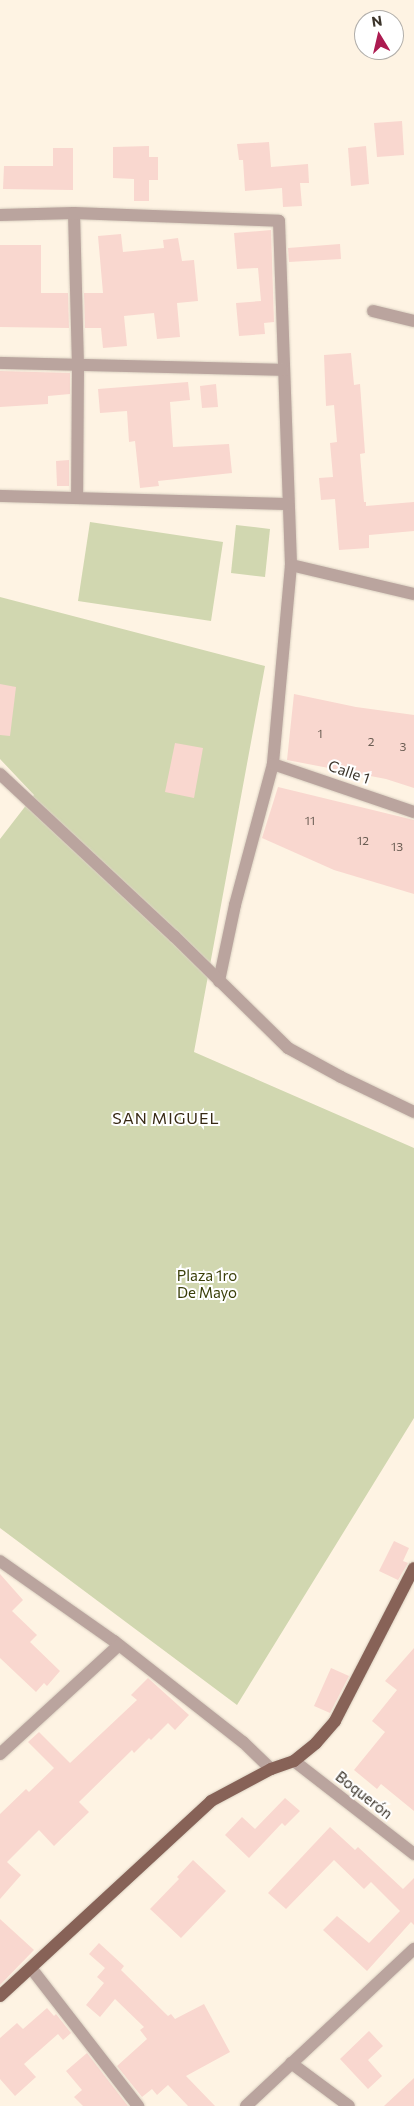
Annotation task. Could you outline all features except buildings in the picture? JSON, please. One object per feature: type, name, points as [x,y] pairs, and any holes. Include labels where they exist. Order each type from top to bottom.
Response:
[{"type":"main road","points":[[0,1996],[211,1801],[271,1769],[294,1761],[316,1743],[335,1721],[414,1568]]},
{"type":"street","points":[[0,215],[74,213],[279,221],[291,565],[273,764],[235,905],[219,981]]},
{"type":"street","points":[[74,213],[78,366],[77,498]]},
{"type":"street","points":[[373,311],[414,321]]},
{"type":"street","points":[[0,363],[283,370]]},
{"type":"street","points":[[0,496],[288,504]]},
{"type":"street","points":[[291,565],[414,594]]},
{"type":"street","name":"Calle 1","points":[[273,764],[414,812]]},
{"type":"street","points":[[0,774],[288,1048],[341,1078],[414,1112]]},
{"type":"street","points":[[0,1561],[119,1645],[243,1742],[271,1769]]},
{"type":"street","points":[[0,1754],[119,1645]]},
{"type":"street","name":"Boquerón","points":[[294,1761],[414,1854]]},
{"type":"street","points":[[246,2106],[414,1949]]},
{"type":"street","points":[[31,1968],[138,2106]]},
{"type":"street","points":[[292,2063],[349,2106]]},
{"type":"green space","points":[[90,522],[223,542],[211,621],[78,601]]},
{"type":"green space","points":[[236,525],[270,529],[265,577],[231,573]]},
{"type":"green space","name":"Plaza 1ro De Mayo","points":[[0,597],[265,666],[194,1052],[414,1148],[414,1418],[237,1705],[0,1528],[0,839],[34,795],[0,759]]},
{"type":"district","name":"SAN MIGUEL","points":[[166,1118]]}]
